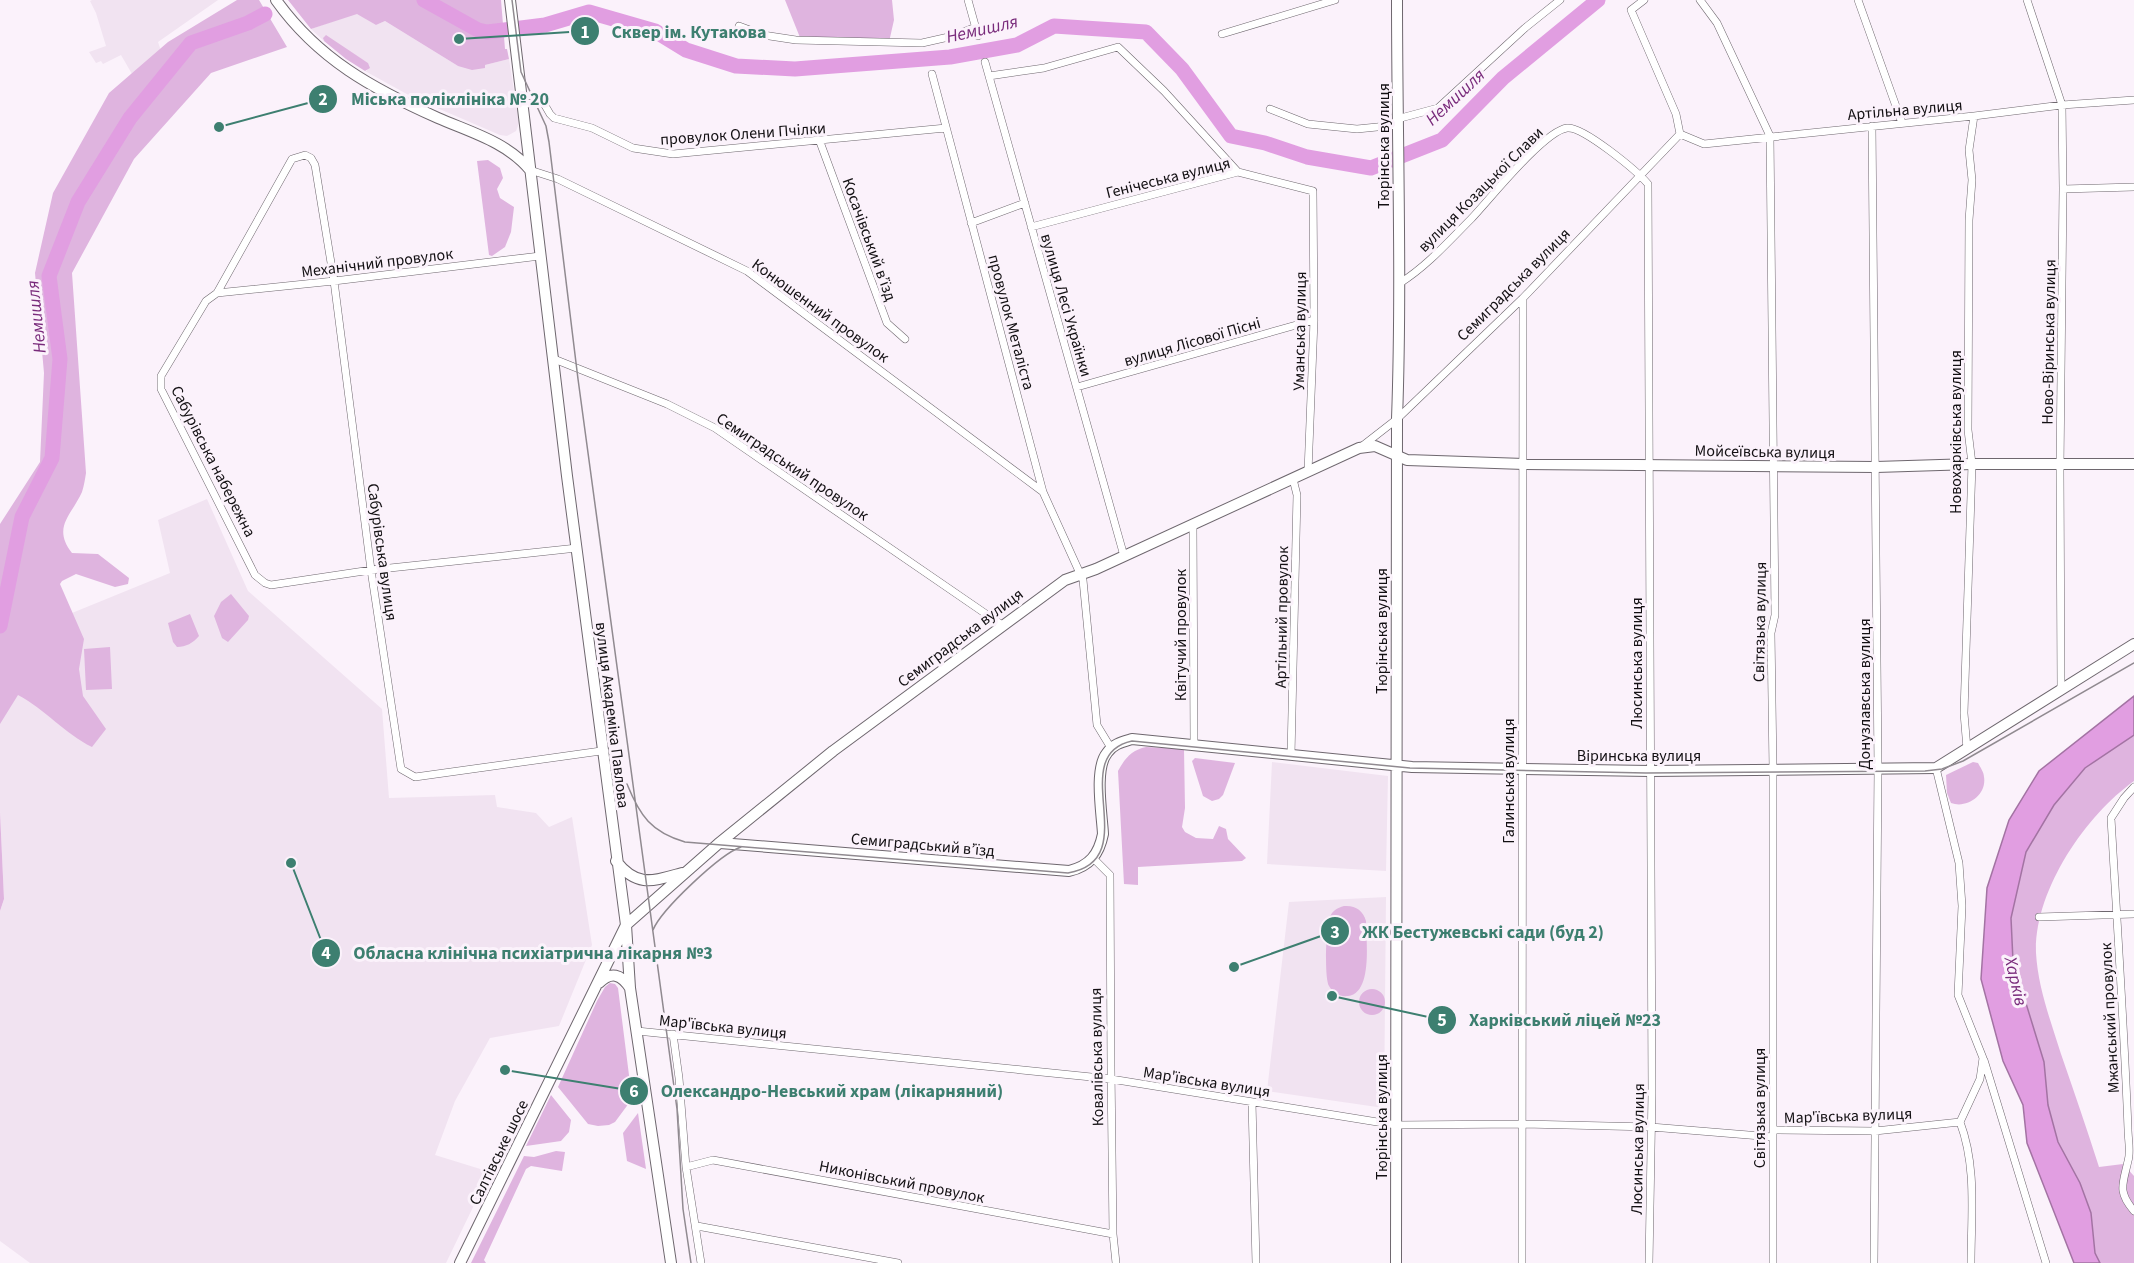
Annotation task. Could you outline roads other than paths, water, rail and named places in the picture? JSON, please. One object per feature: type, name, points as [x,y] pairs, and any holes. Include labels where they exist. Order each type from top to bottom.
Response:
[{"type":"main road","points":[[276,0],[308,38],[352,74],[396,99],[492,141],[517,157],[530,170]]},
{"type":"main road","name":"Тюрінська вулиця","points":[[1396,1263],[1397,419],[1400,283],[1397,189],[1397,0]]},
{"type":"main road","name":"вулиця Академіка Павлова","points":[[511,5],[540,256],[626,925],[630,988],[671,1263]]},
{"type":"main road","points":[[1359,448],[1375,446],[1397,456]]},
{"type":"main road","name":"Семиградська вулиця","points":[[626,925],[685,872],[833,751],[1065,579],[1096,569],[1359,448]]},
{"type":"main road","name":"Мойсеївська вулиця","points":[[1397,456],[1407,460],[1524,464],[1773,467],[2134,464]]},
{"type":"main road","name":"Віринська вулиця","points":[[1111,748],[1132,739],[1396,765],[1521,769],[1773,771],[1936,768],[2134,644]]},
{"type":"main road","points":[[1093,858],[1100,847],[1103,834],[1100,769],[1104,757],[1111,748]]},
{"type":"main road","name":"Семиградський в’їзд","points":[[720,843],[1069,871],[1081,867],[1093,858]]},
{"type":"main road","points":[[616,861],[629,875],[644,881],[685,872]]},
{"type":"main road","name":"Салтівське шосе","points":[[460,1263],[626,925]]},
{"type":"main road","points":[[596,986],[605,978],[613,975],[622,977],[630,988]]},
{"type":"street","points":[[968,0],[978,36]]},
{"type":"street","points":[[1222,34],[1335,0]]},
{"type":"street","points":[[1270,109],[1308,124],[1357,129],[1397,126],[1438,108],[1525,28],[1560,0]]},
{"type":"street","points":[[1644,0],[1631,9],[1676,114],[1680,134]]},
{"type":"street","name":"Світязька вулиця","points":[[1700,0],[1717,23],[1770,136],[1775,615],[1771,633],[1773,1263]]},
{"type":"street","points":[[1858,0],[1902,123]]},
{"type":"street","name":"Ново-Віринська вулиця","points":[[2027,0],[2062,105],[2061,689]]},
{"type":"street","points":[[739,26],[763,36],[796,40],[922,43],[953,36],[976,27]]},
{"type":"street","points":[[990,76],[1044,68],[1118,47],[1164,91],[1238,172]]},
{"type":"street","name":"вулиця Лесі Українки","points":[[986,62],[1124,556]]},
{"type":"street","name":"провулок Металіста","points":[[932,74],[1043,492],[1080,573]]},
{"type":"street","name":"Артільна вулиця","points":[[1680,134],[1704,144],[2062,105],[2134,100]]},
{"type":"street","name":"провулок Олени Пчілки","points":[[522,104],[543,102],[554,118],[592,128],[644,152],[673,154],[820,142],[945,128]]},
{"type":"street","name":"Новохарківська вулиця","points":[[1967,749],[1964,713],[1972,464],[1968,430],[1968,220],[1972,180],[1969,150],[1974,116]]},
{"type":"street","name":"Донузлавська вулиця","points":[[1872,126],[1878,770],[1874,1263]]},
{"type":"street","name":"вулиця Козацької Слави","points":[[1400,283],[1415,273],[1472,218],[1526,159],[1558,130],[1570,128],[1582,131],[1640,175]]},
{"type":"street","name":"Семиградська вулиця","points":[[1359,448],[1397,419],[1523,298],[1680,134]]},
{"type":"street","name":"Косачівський в’їзд","points":[[820,142],[887,323],[904,339]]},
{"type":"street","name":"Сабурівська вулиця","points":[[292,159],[305,155],[314,161],[333,281],[371,570],[401,769],[415,777],[602,751]]},
{"type":"street","name":"Сабурівська набережна","points":[[292,159],[217,293],[206,301],[163,370],[161,389],[255,575],[271,585],[371,570]]},
{"type":"street","name":"Конюшенний провулок","points":[[530,170],[558,179],[747,271],[1043,492]]},
{"type":"street","name":"Генічеська вулиця","points":[[1031,227],[1238,172],[1313,191]]},
{"type":"street","name":"Люсинська вулиця","points":[[1640,175],[1648,184],[1650,191],[1648,464],[1652,1127],[1649,1263]]},
{"type":"street","points":[[2063,189],[2134,187]]},
{"type":"street","name":"Уманська вулиця","points":[[1308,472],[1314,320],[1313,191]]},
{"type":"street","points":[[971,223],[1024,203]]},
{"type":"street","name":"Механічний провулок","points":[[217,293],[540,256]]},
{"type":"street","name":"Галинська вулиця","points":[[1522,1263],[1523,298]]},
{"type":"street","name":"вулиця Лісової Пісні","points":[[1077,387],[1314,320]]},
{"type":"street","name":"Семиградський провулок","points":[[554,359],[667,404],[715,428],[1002,625]]},
{"type":"street","name":"Артільний провулок","points":[[1291,755],[1297,495],[1293,479]]},
{"type":"street","name":"Квітучий провулок","points":[[1193,524],[1194,745]]},
{"type":"street","points":[[371,570],[577,548]]},
{"type":"street","points":[[1080,573],[1084,585],[1097,725],[1111,748]]},
{"type":"street","points":[[1936,768],[1959,863],[1962,906],[1958,995],[1983,1058],[2046,1263]]},
{"type":"street","name":"Мжанський провулок","points":[[2134,787],[2111,818],[2129,1160],[2122,1180],[2122,1190],[2125,1200],[2134,1211]]},
{"type":"street","name":"Ковалівська вулиця","points":[[1093,858],[1110,875],[1113,1234],[1116,1263]]},
{"type":"street","points":[[2039,917],[2134,914]]},
{"type":"street","name":"Мар'ївська вулиця","points":[[637,1031],[1111,1079],[1396,1125],[1523,1124],[1652,1127],[1773,1134],[1875,1131],[1960,1122]]},
{"type":"street","points":[[673,1034],[686,1167],[701,1263]]},
{"type":"street","points":[[1971,1263],[1972,1183],[1967,1141],[1960,1122],[1980,1079],[1983,1058]]},
{"type":"street","points":[[1252,1102],[1256,1263]]},
{"type":"street","name":"Никонівський провулок","points":[[686,1167],[713,1160],[1113,1234]]},
{"type":"street","points":[[697,1226],[898,1263]]},
{"type":"water","name":"Харків","points":[[2134,696],[2134,735],[2085,768],[2054,805],[2026,852],[2011,918],[2013,961],[2044,1062],[2048,1105],[2058,1142],[2080,1183],[2091,1213],[2095,1253],[2100,1263],[2074,1263],[2027,1143],[2023,1105],[2003,1061],[1981,979],[1987,888],[2009,820],[2039,771]]},
{"type":"waterway","name":"Немишля","points":[[424,0],[478,30],[487,32],[545,25],[589,12],[655,31],[686,50],[736,66],[795,69],[950,57],[1017,45],[1054,26],[1146,32],[1182,69],[1231,136],[1265,143],[1307,157],[1371,168],[1442,140],[1503,78],[1598,0]]},
{"type":"waterway","name":"Немишля","points":[[0,626],[22,517],[52,458],[60,359],[49,276],[78,202],[130,118],[191,43],[248,23],[265,14]]},
{"type":"tram line","points":[[512,0],[521,72],[546,126],[549,142],[578,379],[677,1109],[683,1209],[691,1263]]},
{"type":"tram line","points":[[627,784],[648,821],[663,833],[685,842],[1068,873],[1090,864],[1101,849],[1105,829],[1102,786],[1104,766],[1113,750],[1132,741],[1410,768],[1646,773],[1925,771],[1942,769],[1963,761],[2134,663]]},
{"type":"tram line","points":[[653,930],[667,910],[692,884],[720,860],[741,847]]},
{"type":"place","name":"Сквер ім. Кутакова","points":[[459,39]]},
{"type":"place","name":"Міська поліклініка № 20","points":[[219,127]]},
{"type":"place","name":"Обласна клінічна психіатрична лікарня №3","points":[[291,863]]},
{"type":"place","name":"ЖК Бестужевські сади (буд 2)","points":[[1234,967]]},
{"type":"place","name":"Харківський ліцей №23","points":[[1332,996]]},
{"type":"place","name":"Олександро-Невський храм (лікарняний)","points":[[505,1070]]}]
